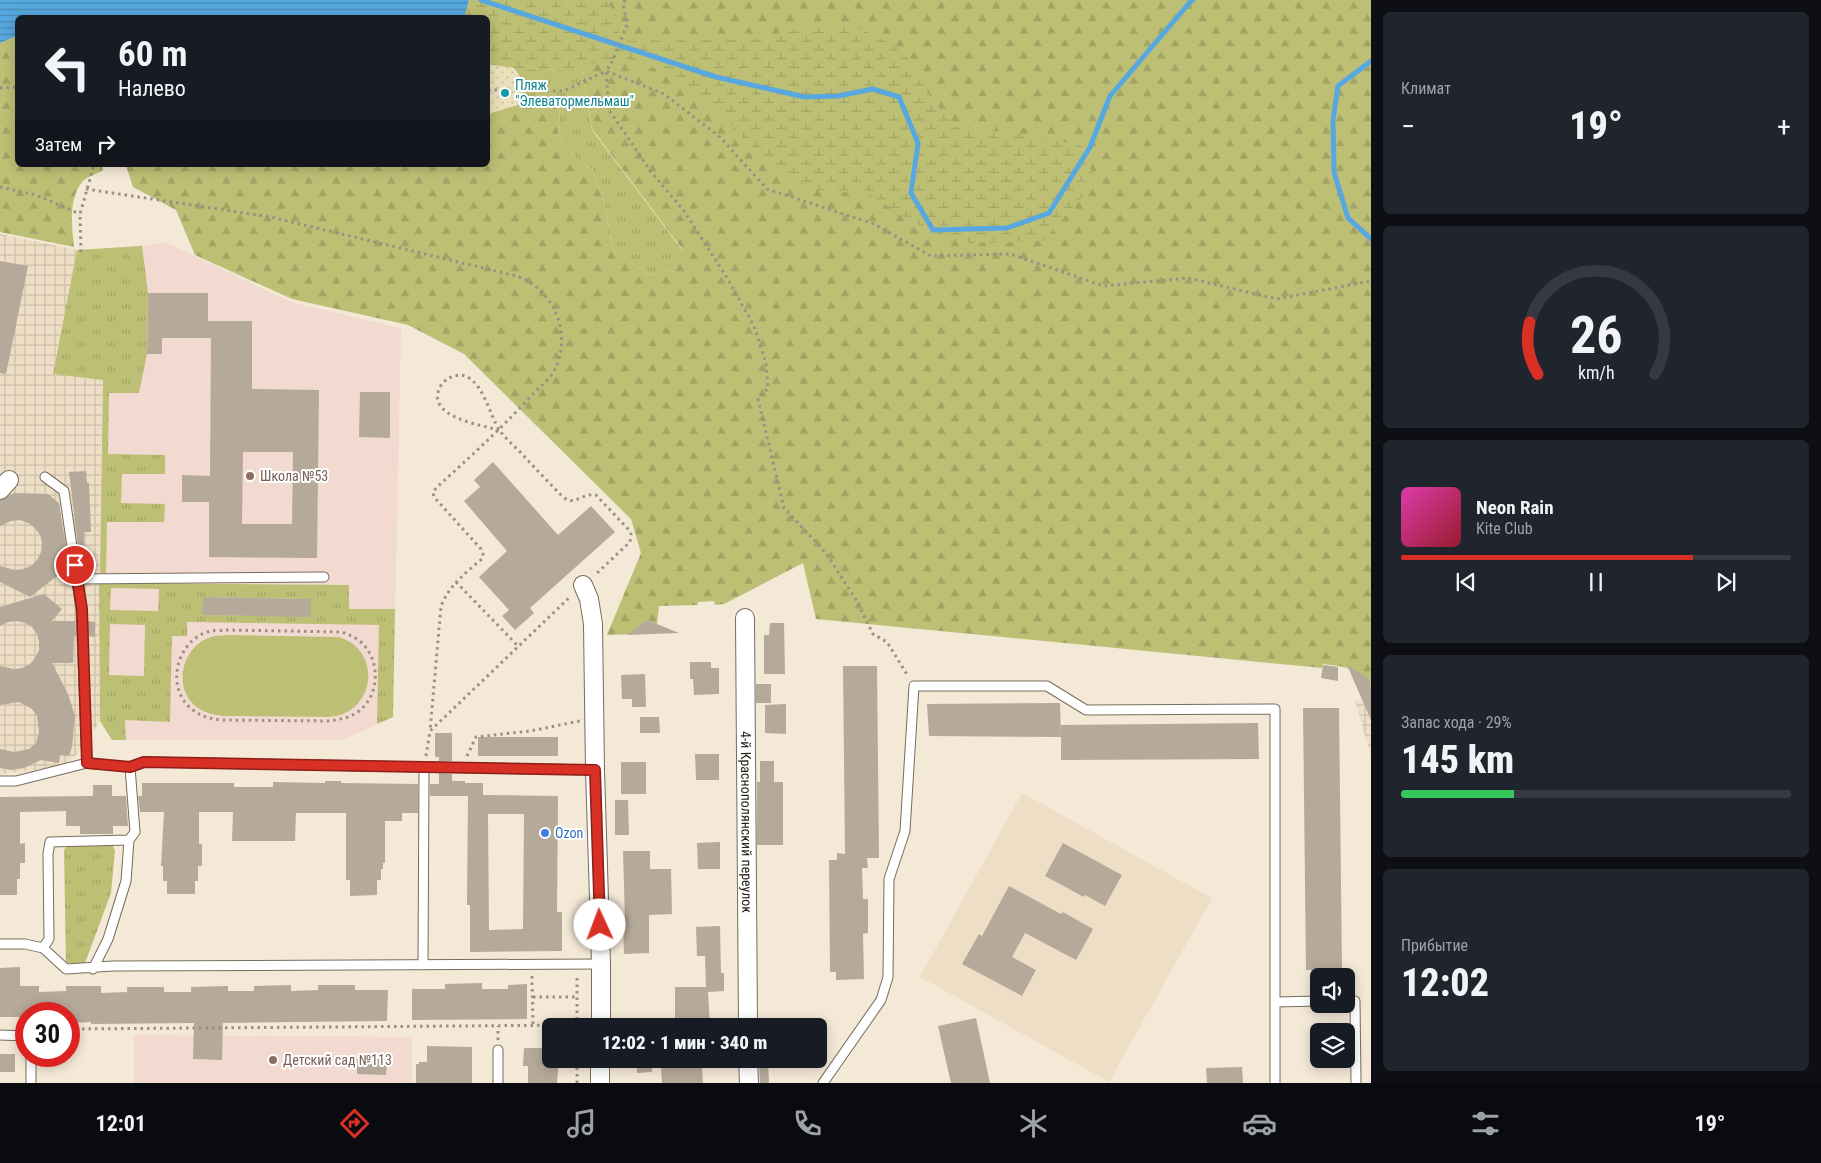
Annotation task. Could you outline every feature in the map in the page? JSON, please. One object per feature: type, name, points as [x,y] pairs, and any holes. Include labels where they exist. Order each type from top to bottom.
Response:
[{"type":"street","points":[[583,585],[589,599],[592,615],[601,1018]]},
{"type":"street","name":"4-й Краснополянский переулок","points":[[746,618],[748,1018]]},
{"type":"street","points":[[600,1068],[600,1083]]},
{"type":"street","points":[[748,1068],[749,1083]]},
{"type":"lane","points":[[45,477],[64,491],[82,609],[87,763]]},
{"type":"lane","points":[[77,578],[324,577]]},
{"type":"lane","points":[[824,1083],[881,1000],[888,977],[889,879],[905,831],[914,686],[1047,686],[1086,710],[1275,709],[1275,1083]]},
{"type":"lane","points":[[0,781],[16,781],[87,763],[130,767],[144,762],[595,770]]},
{"type":"lane","points":[[93,969],[108,939],[126,881],[129,840],[135,832],[130,767]]},
{"type":"lane","points":[[423,965],[424,768]]},
{"type":"lane","points":[[43,948],[49,939],[48,854],[50,842],[129,840]]},
{"type":"lane","points":[[0,944],[25,944],[43,948],[66,969],[93,969],[113,966],[601,964]]},
{"type":"lane","points":[[1275,1002],[1310,1001]]},
{"type":"lane","points":[[1355,1001],[1356,1083]]},
{"type":"lane","points":[[0,1035],[15,1036]]},
{"type":"lane","points":[[498,1050],[498,1083]]},
{"type":"lane","points":[[31,1083],[32,1067]]},
{"type":"path","points":[[490,90],[564,91],[606,71],[613,60],[627,25],[623,1]]},
{"type":"path","points":[[606,71],[664,94],[720,137],[768,189],[874,224],[931,256],[1010,254],[1104,286],[1188,278],[1277,299],[1371,281]]},
{"type":"path","points":[[606,71],[609,110],[652,173],[684,211],[726,276],[754,326],[766,363],[768,388],[758,400],[784,508],[826,553],[856,600],[873,634],[887,642],[914,686]]},
{"type":"path","points":[[0,88],[15,87]]},
{"type":"path","points":[[82,252],[80,214],[93,167]]},
{"type":"path","points":[[0,187],[36,196],[80,214]]},
{"type":"path","points":[[86,190],[271,218],[495,270],[525,279],[542,292],[555,309],[561,329],[561,350],[554,371],[500,430],[433,492],[436,499],[482,552],[482,559],[446,593],[441,606],[430,731],[424,768]]},
{"type":"path","points":[[430,731],[518,646],[628,545],[631,538],[629,530],[596,495],[587,495],[574,502],[566,500],[500,430],[475,382],[470,378],[456,375],[444,382],[440,387],[439,401],[446,413],[500,430]]},
{"type":"path","points":[[456,582],[518,646]]},
{"type":"path","points":[[210,631],[342,632],[357,639],[368,651],[375,666],[375,682],[370,698],[360,710],[346,718],[330,721],[222,720],[206,718],[192,710],[182,697],[177,682],[177,665],[184,650],[195,638],[210,631]]},
{"type":"path","points":[[450,768],[466,758],[476,737],[527,732],[579,720],[594,720]]},
{"type":"path","points":[[532,964],[533,1026]]},
{"type":"path","points":[[577,964],[577,1018]]},
{"type":"path","points":[[533,997],[577,997]]},
{"type":"path","points":[[80,1029],[542,1026]]},
{"type":"path","points":[[577,1068],[577,1083]]},
{"type":"shaded area","points":[[0,234],[77,250],[53,373],[103,380],[99,583],[100,721],[77,754],[62,767],[0,774]]},
{"type":"shaded area","name":"Школа №53","points":[[165,242],[291,302],[401,328],[393,717],[343,740],[112,740],[100,721],[99,583],[103,380],[53,374],[77,250],[142,246]]},
{"type":"shaded area","points":[[1371,700],[1371,756],[1355,701]]},
{"type":"shaded area","points":[[1022,793],[1212,898],[1109,1082],[920,977]]},
{"type":"shaded area","name":"Детский сад №113","points":[[134,1035],[412,1037],[412,1083],[134,1083]]},
{"type":"green space","points":[[469,0],[1371,0],[1371,685],[1367,679],[1356,671],[1323,664],[1322,668],[816,619],[803,563],[724,604],[715,605],[714,601],[698,602],[698,605],[659,606],[657,624],[647,620],[640,634],[607,635],[641,553],[631,519],[464,354],[408,325],[292,299],[195,255],[176,210],[133,187],[126,167],[490,167],[490,113],[545,96],[560,111],[558,135],[579,162],[592,169],[606,207],[612,249],[649,275],[673,269],[682,249],[592,129],[582,70],[514,68],[490,63],[490,15],[465,15]]},
{"type":"green space","points":[[469,0],[606,0],[617,16],[619,37],[631,41],[755,39],[814,25],[850,24],[890,43],[911,61],[931,98],[956,127],[1030,135],[1086,147],[1094,184],[1043,241],[970,243],[911,222],[869,194],[817,190],[774,172],[714,107],[657,69],[616,55],[582,70],[514,68],[491,65],[490,15],[465,15]]},
{"type":"green space","points":[[15,37],[15,167],[102,167],[103,170],[82,182],[75,197],[72,213],[74,247],[0,232],[0,43]]},
{"type":"green space","points":[[514,68],[582,70],[592,130],[682,250],[673,269],[649,275],[612,249],[606,207],[592,169],[579,162],[558,135],[560,111],[545,96],[521,102],[524,83]]},
{"type":"green space","points":[[142,246],[148,293],[147,354],[139,393],[109,393],[108,454],[165,455],[165,474],[122,474],[121,503],[165,504],[164,522],[107,522],[106,573],[100,573],[103,380],[53,374],[77,250]]},
{"type":"green space","points":[[99,583],[349,585],[349,609],[395,609],[393,717],[377,724],[379,625],[187,622],[187,636],[172,636],[170,722],[125,720],[126,740],[112,740],[100,721]],"holes":[[[111,588],[159,589],[158,611],[110,610]],[[203,597],[311,599],[311,616],[203,615]],[[110,624],[145,625],[144,676],[109,675]]]},
{"type":"green space","points":[[213,636],[339,637],[353,644],[366,661],[368,682],[365,692],[353,708],[341,715],[328,717],[223,716],[207,712],[198,708],[190,700],[183,680],[184,669],[187,658],[201,642]]},
{"type":"green space","points":[[68,845],[110,845],[113,846],[115,851],[111,893],[85,963],[66,963],[64,850]]},
{"type":"sand","name":"Пляж \"Элеватормельмаш\"","points":[[490,64],[514,68],[524,83],[521,102],[490,113]]},
{"type":"water","points":[[0,0],[469,0],[465,15],[15,15],[15,37],[0,43]]},
{"type":"building","points":[[0,261],[28,266],[6,374],[0,373]]},
{"type":"building","points":[[148,293],[208,293],[208,321],[252,321],[252,389],[319,390],[317,558],[209,557],[209,502],[182,502],[182,475],[210,476],[211,338],[162,338],[162,354],[147,354]],"holes":[[[243,452],[293,452],[292,524],[242,524]]]},
{"type":"building","points":[[360,392],[390,392],[390,438],[359,437]]},
{"type":"building","points":[[493,462],[558,535],[591,506],[615,532],[530,608],[534,613],[515,630],[502,616],[509,610],[479,577],[507,551],[464,501],[480,487],[474,480]]},
{"type":"building","points":[[86,471],[87,483],[89,483],[91,532],[84,532],[84,546],[78,546],[69,472]]},
{"type":"building","points":[[14,493],[48,494],[59,503],[68,560],[62,560],[61,573],[30,597],[0,582],[0,566],[15,570],[23,569],[31,566],[41,552],[42,543],[40,535],[28,523],[20,520],[11,521],[0,526],[0,500]]},
{"type":"building","points":[[44,594],[62,609],[52,621],[75,621],[76,636],[74,636],[73,663],[52,663],[68,694],[75,716],[72,747],[69,756],[60,755],[59,763],[41,760],[24,768],[11,770],[0,768],[0,749],[14,752],[29,749],[36,743],[39,732],[37,716],[32,709],[19,702],[0,705],[0,666],[14,669],[30,664],[39,650],[39,642],[37,634],[32,627],[25,623],[17,621],[8,622],[0,626],[0,607]]},
{"type":"building","points":[[203,597],[311,599],[311,617],[202,615]]},
{"type":"building","points":[[647,620],[679,633],[627,635]]},
{"type":"building","points":[[88,621],[95,622],[95,637],[88,636]]},
{"type":"building","points":[[770,623],[784,623],[785,674],[764,674],[764,635],[769,635]]},
{"type":"building","points":[[690,662],[711,662],[711,668],[719,668],[719,694],[694,695],[693,679],[690,679]]},
{"type":"building","points":[[1323,665],[1338,667],[1338,681],[1321,678]]},
{"type":"building","points":[[1347,665],[1368,678],[1371,686],[1371,720]]},
{"type":"building","points":[[843,666],[877,666],[879,858],[867,858],[868,868],[862,868],[863,899],[868,899],[868,933],[863,934],[864,979],[836,980],[836,972],[830,972],[829,860],[837,860],[837,853],[845,854]]},
{"type":"building","points":[[645,674],[646,707],[632,707],[632,699],[622,699],[621,675]]},
{"type":"building","points":[[756,684],[771,684],[771,703],[756,703]]},
{"type":"building","points":[[1060,703],[1061,737],[929,736],[927,704]]},
{"type":"building","points":[[786,704],[786,734],[765,733],[765,705]]},
{"type":"building","points":[[1303,708],[1339,708],[1342,968],[1310,968],[1310,970],[1306,970]]},
{"type":"building","points":[[640,717],[659,717],[660,733],[640,733]]},
{"type":"building","points":[[1258,723],[1259,759],[1061,760],[1061,725]]},
{"type":"building","points":[[435,733],[452,733],[452,761],[439,761],[439,757],[435,757]]},
{"type":"building","points":[[478,737],[558,737],[558,756],[478,756]]},
{"type":"building","points":[[695,754],[719,754],[719,780],[696,780]]},
{"type":"building","points":[[760,761],[774,761],[774,782],[783,782],[783,845],[757,845],[757,782],[760,782]]},
{"type":"building","points":[[621,762],[646,762],[646,794],[621,794]]},
{"type":"building","points":[[439,773],[452,774],[452,781],[483,783],[483,795],[558,796],[557,912],[562,912],[562,951],[470,952],[470,905],[467,905],[468,796],[430,796],[430,784],[439,784]],"holes":[[[488,814],[524,814],[523,929],[489,930]]]},
{"type":"building","points":[[325,781],[418,784],[418,813],[402,813],[402,821],[385,821],[385,863],[383,863],[383,869],[381,869],[381,880],[377,880],[377,895],[350,896],[350,880],[346,880],[346,813],[296,813],[295,841],[232,841],[233,812],[199,812],[199,844],[202,844],[202,866],[198,866],[198,881],[195,881],[195,894],[167,894],[167,881],[163,881],[163,866],[161,866],[164,812],[140,812],[138,796],[142,796],[142,783],[234,783],[234,787],[273,787],[273,782],[325,783]]},
{"type":"building","points":[[93,785],[112,785],[112,796],[126,796],[128,826],[113,826],[113,834],[80,834],[80,826],[66,826],[66,811],[20,812],[20,844],[25,843],[25,863],[20,863],[17,895],[0,895],[0,797],[93,796]]},
{"type":"building","points":[[615,800],[628,800],[629,835],[615,835]]},
{"type":"building","points":[[720,842],[720,869],[698,869],[697,843]]},
{"type":"building","points":[[1063,843],[1122,875],[1105,906],[1045,876]]},
{"type":"building","points":[[623,851],[650,851],[650,869],[671,869],[672,914],[649,915],[649,953],[624,954]]},
{"type":"building","points":[[1009,886],[1093,929],[1076,960],[1025,933],[1012,957],[1036,970],[1022,996],[962,964],[979,934],[982,936]]},
{"type":"building","points":[[720,926],[721,973],[724,973],[724,991],[708,992],[710,1018],[675,1018],[675,987],[706,987],[705,956],[697,956],[696,927]]},
{"type":"building","points":[[20,967],[20,986],[39,986],[39,992],[66,991],[66,986],[101,986],[101,993],[127,992],[127,987],[164,987],[164,992],[191,992],[191,987],[228,986],[228,991],[254,991],[254,986],[291,985],[291,991],[318,990],[318,985],[355,985],[355,990],[388,990],[387,1021],[223,1023],[222,1060],[193,1059],[194,1023],[80,1022],[80,1002],[15,1002],[15,1017],[0,1017],[0,968]]},
{"type":"building","points":[[482,983],[482,989],[508,989],[508,985],[527,984],[527,1019],[412,1020],[412,989],[445,989],[445,984]]},
{"type":"building","points":[[976,1018],[990,1083],[951,1083],[938,1026]]},
{"type":"building","points":[[427,1046],[472,1047],[472,1083],[416,1083],[416,1064],[427,1062]]},
{"type":"building","points":[[524,1048],[542,1048],[542,1068],[558,1068],[557,1083],[528,1083],[528,1066],[523,1066]]},
{"type":"building","points":[[0,1054],[15,1054],[15,1072],[0,1072]]},
{"type":"building","points":[[357,1059],[387,1059],[386,1075],[357,1074]]},
{"type":"building","points":[[1242,1067],[1243,1083],[1207,1083],[1206,1068]]},
{"type":"building","points":[[637,1068],[652,1068],[652,1072],[637,1073]]},
{"type":"building","points":[[661,1068],[702,1068],[703,1083],[662,1083]]},
{"type":"building","points":[[759,1068],[768,1068],[769,1083],[760,1083]]},
{"type":"waterway","points":[[481,0],[716,77],[805,97],[838,96],[873,89],[899,97],[918,143],[911,193],[933,230],[1007,228],[1049,213],[1090,147],[1110,96],[1193,0]]},
{"type":"waterway","points":[[1371,61],[1338,86],[1333,120],[1334,172],[1348,218],[1371,239]]},
{"type":"place","name":"Пляж \"Элеватормельмаш\"","points":[[505,93]]},
{"type":"place","name":"Школа №53","points":[[250,476]]},
{"type":"place","name":"Ozon","points":[[545,833]]},
{"type":"place","name":"Детский сад №113","points":[[273,1060]]},
{"type":"route","points":[[75,565],[82,609],[87,763],[130,767],[144,762],[595,770],[600,925]]}]
